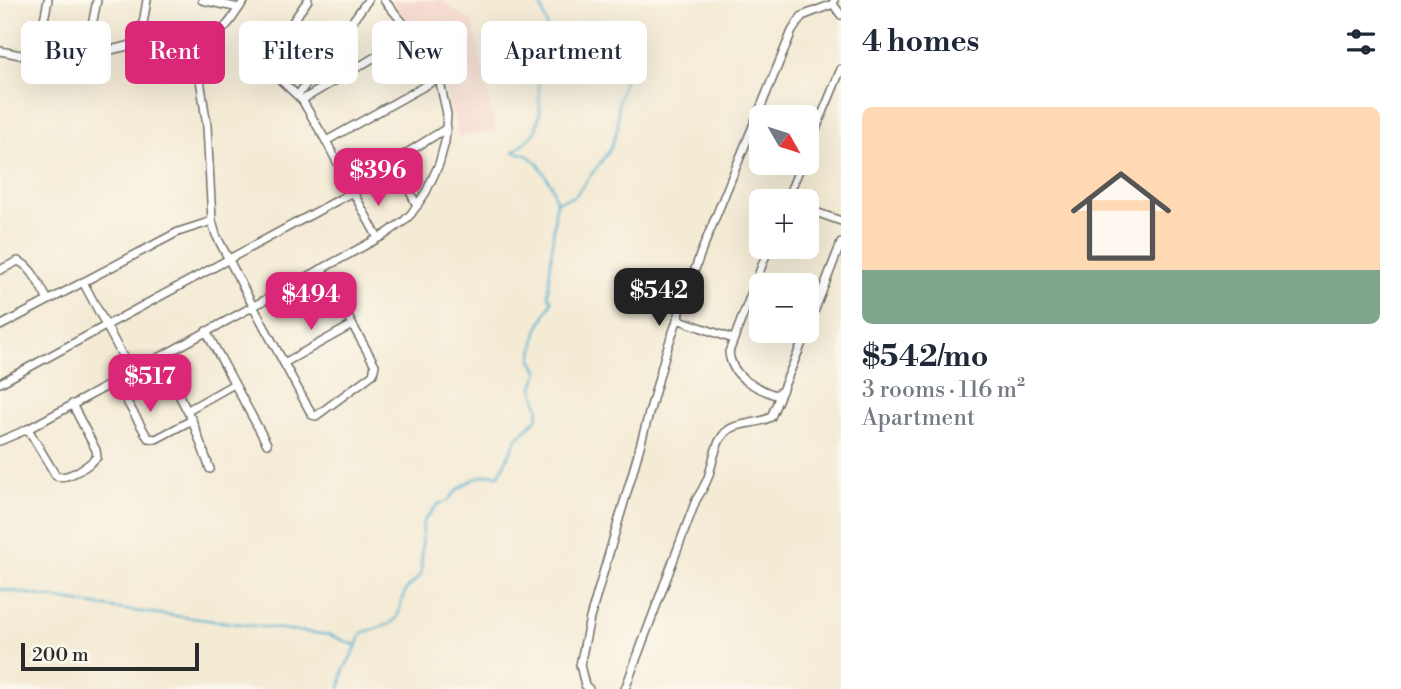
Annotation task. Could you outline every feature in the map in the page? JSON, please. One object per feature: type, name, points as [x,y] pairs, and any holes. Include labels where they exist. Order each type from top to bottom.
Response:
[{"type":"street","points":[[44,21],[48,0]]},
{"type":"street","points":[[93,21],[97,0]]},
{"type":"street","points":[[111,50],[128,46],[138,40],[143,31],[147,0]]},
{"type":"street","points":[[202,0],[239,8]]},
{"type":"street","points":[[245,0],[198,58],[207,125],[212,221],[216,235],[253,306],[312,415],[316,416],[373,374],[375,365],[321,269]]},
{"type":"street","points":[[308,0],[267,60],[267,65],[275,76],[300,97],[378,238]]},
{"type":"street","points":[[300,97],[368,0]]},
{"type":"street","points":[[384,0],[403,21]]},
{"type":"street","points":[[589,689],[585,685],[580,665],[590,618],[666,352],[700,255],[792,31],[802,16],[834,2],[841,15]]},
{"type":"street","points":[[0,51],[21,56]]},
{"type":"street","points":[[300,97],[372,57]]},
{"type":"street","points":[[819,122],[841,69]]},
{"type":"street","points":[[326,141],[428,84]]},
{"type":"street","points":[[0,441],[28,429],[159,358],[378,238],[404,221],[426,192],[443,153],[447,128],[441,84]]},
{"type":"street","points":[[417,206],[398,167],[397,159],[447,128]]},
{"type":"street","points":[[0,383],[354,192]]},
{"type":"street","points":[[819,213],[841,221]]},
{"type":"street","points":[[0,326],[178,232],[212,221]]},
{"type":"street","points":[[819,300],[841,243]]},
{"type":"street","points":[[764,259],[733,339],[729,352],[730,362],[746,382],[775,394],[783,390]]},
{"type":"street","points":[[0,270],[18,261],[23,263],[48,300]]},
{"type":"street","points":[[83,282],[131,372]]},
{"type":"street","points":[[677,318],[733,339]]},
{"type":"street","points":[[284,363],[352,325]]},
{"type":"street","points":[[206,331],[267,444]]},
{"type":"street","points":[[625,689],[696,500],[707,480],[718,444],[731,427],[762,422],[771,417],[802,343]]},
{"type":"street","points":[[159,358],[188,410],[210,469]]},
{"type":"street","points":[[116,381],[148,438],[156,439],[192,420]]},
{"type":"street","points":[[188,410],[234,384]]},
{"type":"street","points":[[28,429],[55,476],[67,476],[97,457],[72,404]]},
{"type":"shaded area","points":[[391,0],[440,0],[473,23],[481,61],[481,84],[486,84],[496,131],[459,137],[444,84],[467,84],[467,21],[408,21]]},
{"type":"waterway","points":[[340,689],[343,671],[362,633],[390,624],[397,618],[405,591],[421,575],[423,522],[438,504],[448,501],[470,481],[482,476],[499,475],[517,438],[537,419],[539,410],[533,386],[539,372],[532,360],[537,331],[552,301],[548,294],[556,202],[552,186],[537,162],[525,154],[514,152],[535,133],[540,112],[537,57],[547,26],[542,9],[535,0]]},
{"type":"waterway","points":[[556,202],[575,196],[610,150],[618,127],[618,105],[623,84]]},
{"type":"waterway","points":[[0,589],[118,609],[330,635],[357,646]]}]
